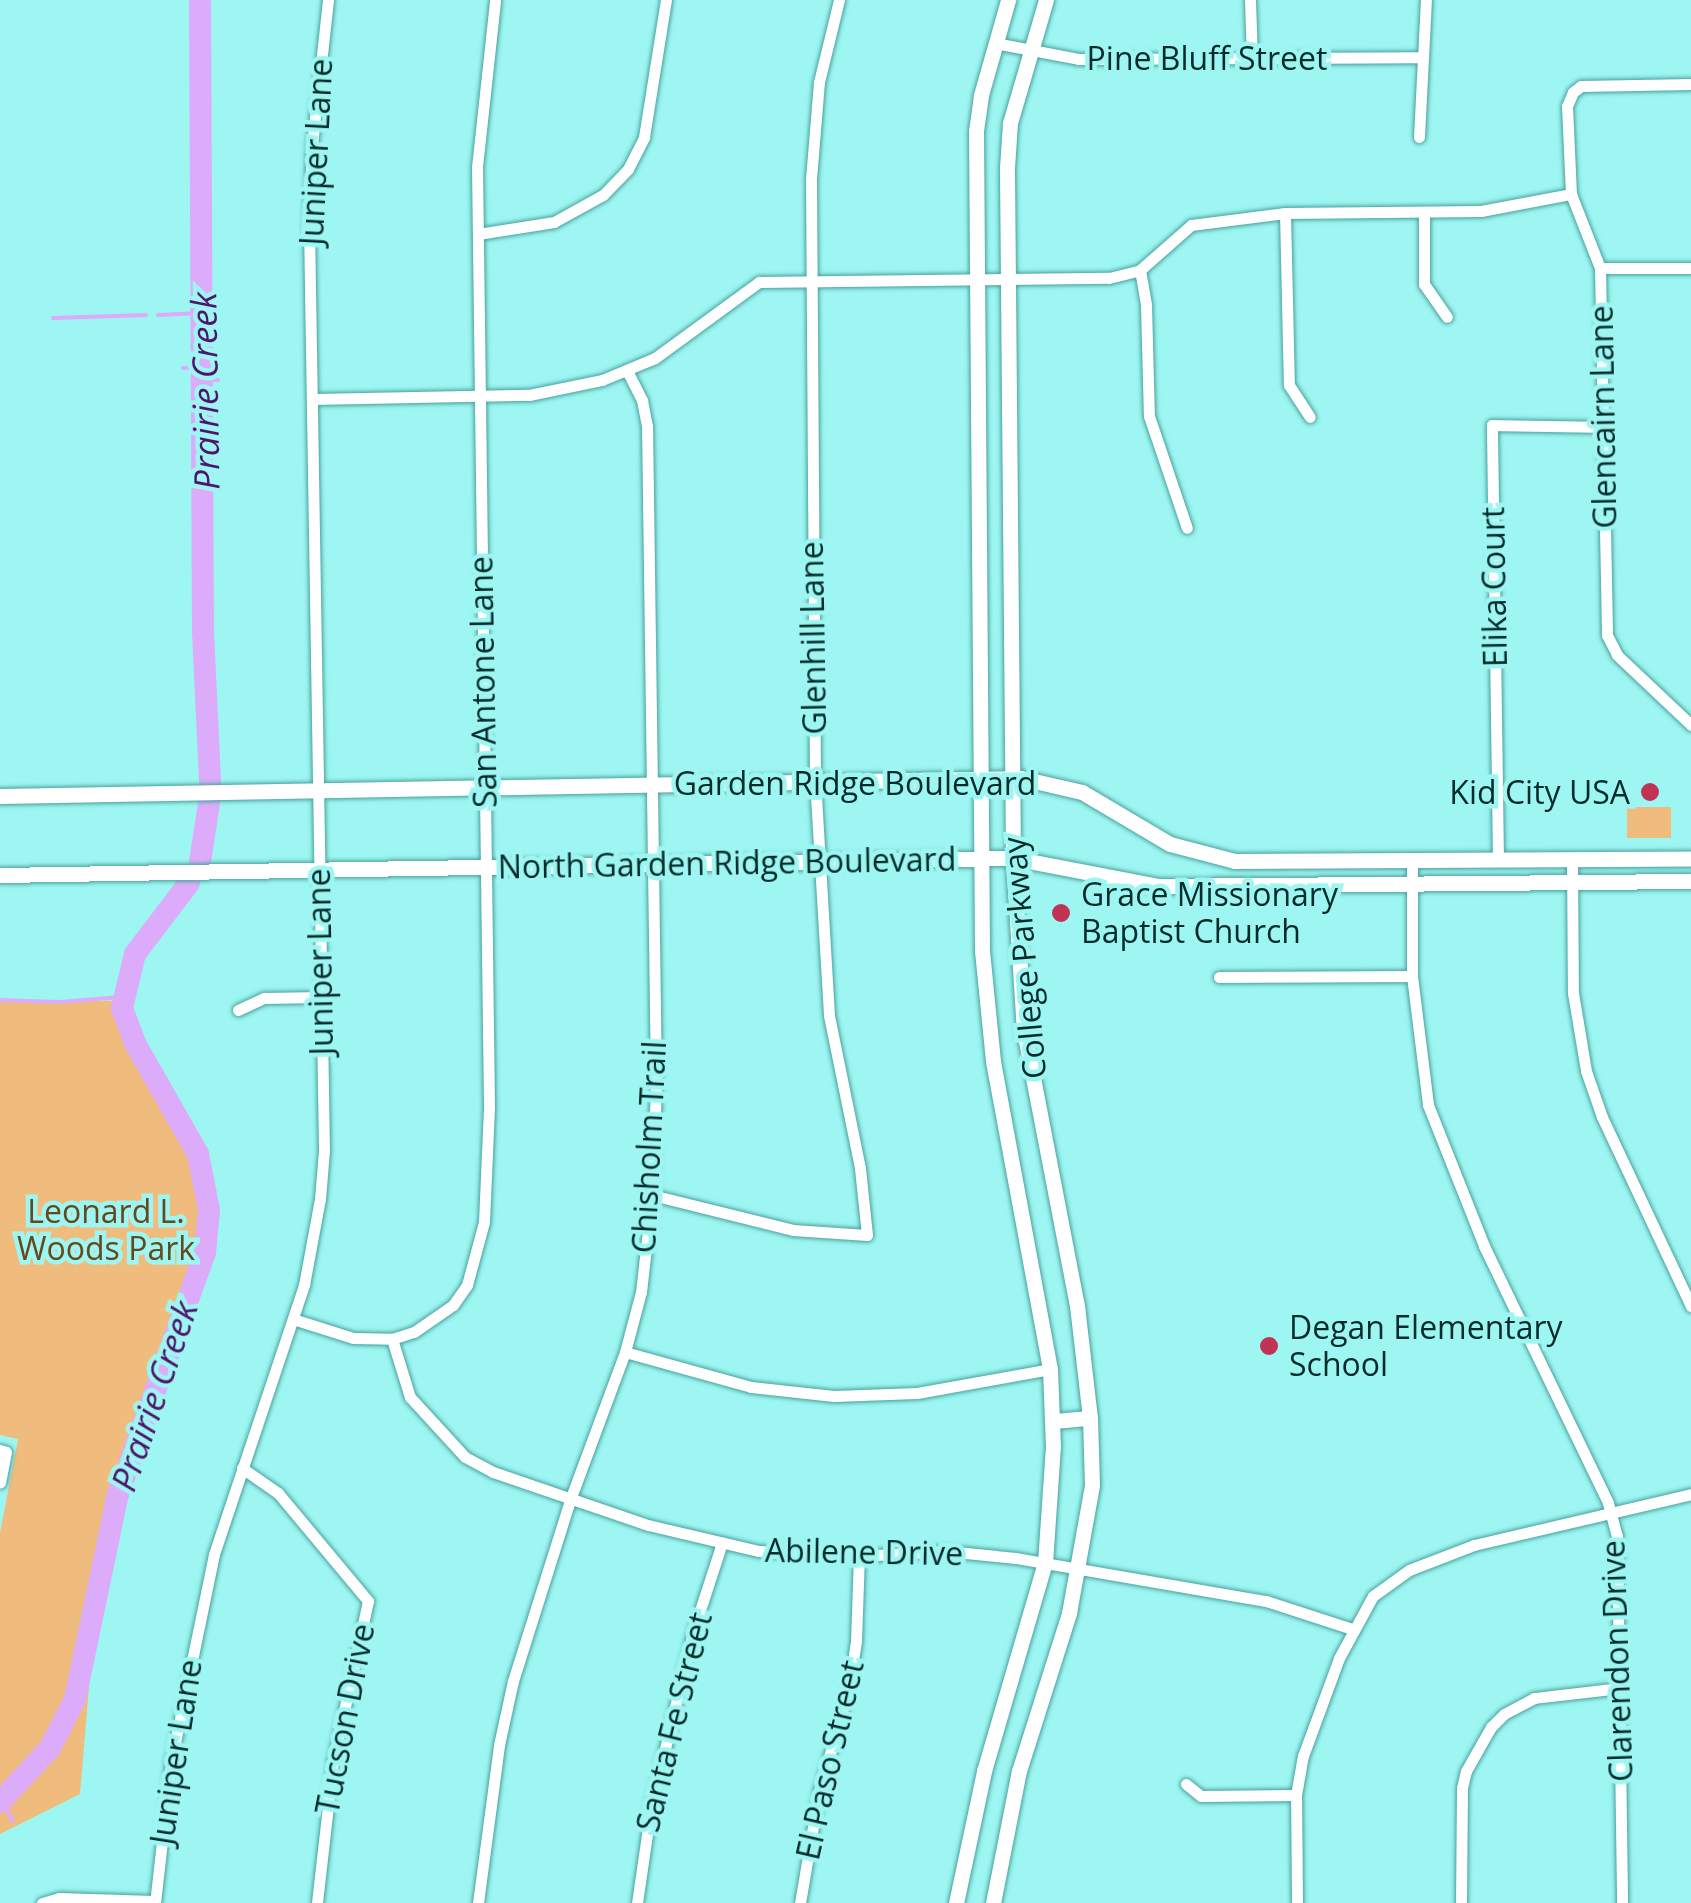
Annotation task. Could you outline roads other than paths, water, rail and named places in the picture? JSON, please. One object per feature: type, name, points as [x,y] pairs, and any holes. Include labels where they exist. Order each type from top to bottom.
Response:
[{"type":"main road","name":"College Parkway","points":[[956,1903],[984,1771],[1045,1563],[1053,1421],[1050,1369],[993,1060],[982,950],[974,281],[976,131],[1008,0]]},
{"type":"main road","name":"College Parkway","points":[[993,1903],[1019,1771],[1062,1642],[1092,1485],[1090,1418],[1078,1306],[1024,1032],[1013,858],[1006,280],[1010,123],[1046,0]]},
{"type":"main road","name":"Garden Ridge Boulevard","points":[[0,796],[1012,778],[1055,782],[1082,792],[1170,844],[1235,862],[1691,859]]},
{"type":"main road","name":"North Garden Ridge Boulevard","points":[[0,875],[1013,858],[1158,886],[1691,881]]},
{"type":"main road","points":[[1053,1421],[1090,1418]]},
{"type":"street","name":"Juniper Lane","points":[[155,1902],[188,1672],[214,1554],[304,1285],[320,1199],[312,145],[328,0]]},
{"type":"street","name":"San Antone Lane","points":[[392,1339],[433,1322],[452,1305],[477,1260],[488,1184],[478,234],[482,98],[495,0]]},
{"type":"street","points":[[478,234],[554,222],[603,195],[628,169],[644,137],[666,0]]},
{"type":"street","name":"Glenhill Lane","points":[[652,1195],[794,1230],[867,1235],[860,1168],[829,1015],[815,782],[812,144],[819,82],[839,0]]},
{"type":"street","points":[[1250,0],[1252,60]]},
{"type":"street","points":[[1420,137],[1420,57],[1426,0]]},
{"type":"street","name":"Pine Bluff Street","points":[[995,42],[1080,59],[1420,57]]},
{"type":"street","name":"Glencairn Lane","points":[[1691,84],[1582,86],[1573,92],[1567,106],[1571,194],[1600,268],[1607,636],[1617,654],[1691,725]]},
{"type":"street","points":[[312,399],[552,393],[628,372],[684,339],[759,282],[1094,279],[1140,270],[1191,224],[1285,213],[1481,211],[1571,194]]},
{"type":"street","points":[[1424,212],[1424,284],[1447,317]]},
{"type":"street","points":[[1285,213],[1288,385],[1310,417]]},
{"type":"street","points":[[1600,268],[1691,268]]},
{"type":"street","points":[[1140,270],[1146,305],[1150,416],[1187,528]]},
{"type":"street","name":"Chisholm Trail","points":[[478,1903],[502,1728],[570,1500],[625,1352],[641,1292],[652,1195],[656,1084],[647,426],[642,400],[628,372]]},
{"type":"street","name":"Elika Court","points":[[1498,860],[1492,425],[1603,426]]},
{"type":"street","name":"Clarendon Drive","points":[[1412,860],[1412,976],[1422,1075],[1447,1160],[1610,1513],[1619,1561],[1622,1903]]},
{"type":"street","points":[[1572,860],[1570,935],[1576,1020],[1593,1095],[1691,1306]]},
{"type":"street","points":[[1219,977],[1412,976]]},
{"type":"street","points":[[238,1010],[264,998],[321,997]]},
{"type":"street","points":[[293,1318],[354,1338],[392,1339]]},
{"type":"street","name":"Abilene Drive","points":[[392,1339],[410,1397],[465,1457],[493,1472],[570,1500],[759,1551],[859,1556],[946,1551],[1045,1563],[1266,1601],[1352,1629]]},
{"type":"street","points":[[625,1352],[751,1388],[834,1396],[917,1393],[1050,1369]]},
{"type":"street","points":[[0,1482],[3,1451]]},
{"type":"street","name":"Tucson Drive","points":[[242,1468],[278,1493],[368,1601],[333,1762],[316,1903]]},
{"type":"street","points":[[1297,1903],[1296,1795],[1312,1725],[1352,1629],[1374,1596],[1430,1560],[1691,1494]]},
{"type":"street","name":"Santa Fe Street","points":[[638,1903],[651,1807],[693,1632],[722,1544]]},
{"type":"street","name":"El Paso Street","points":[[800,1903],[819,1792],[849,1686],[856,1641],[859,1556]]},
{"type":"street","points":[[1461,1903],[1462,1788],[1466,1771],[1491,1727],[1504,1714],[1534,1698],[1621,1688]]},
{"type":"street","points":[[1186,1784],[1202,1796],[1296,1795]]},
{"type":"street","points":[[42,1903],[59,1898],[155,1902]]},
{"type":"waterway","name":"Prairie Creek","points":[[200,0],[203,632],[210,782]]},
{"type":"waterway","points":[[158,315],[202,313]]},
{"type":"waterway","points":[[53,318],[146,315]]},
{"type":"waterway","points":[[183,368],[202,367]]},
{"type":"waterway","points":[[202,380],[218,380]]},
{"type":"waterway","name":"Prairie Creek","points":[[200,862],[209,803]]},
{"type":"waterway","name":"Prairie Creek","points":[[0,1802],[50,1748],[75,1699],[118,1494],[205,1253],[209,1210],[198,1154],[136,1045],[122,1008],[135,954],[189,883]]},
{"type":"waterway","points":[[0,1000],[59,1002],[123,997]]},
{"type":"waterway","points":[[3,1800],[13,1821]]},
{"type":"place","name":"Kid City USA","points":[[1650,792]]},
{"type":"place","name":"Grace Missionary Baptist Church","points":[[1061,913]]},
{"type":"place","name":"Degan Elementary School","points":[[1269,1346]]},
{"type":"park label","name":"Leonard L. Woods Park","points":[[106,1230]]}]
